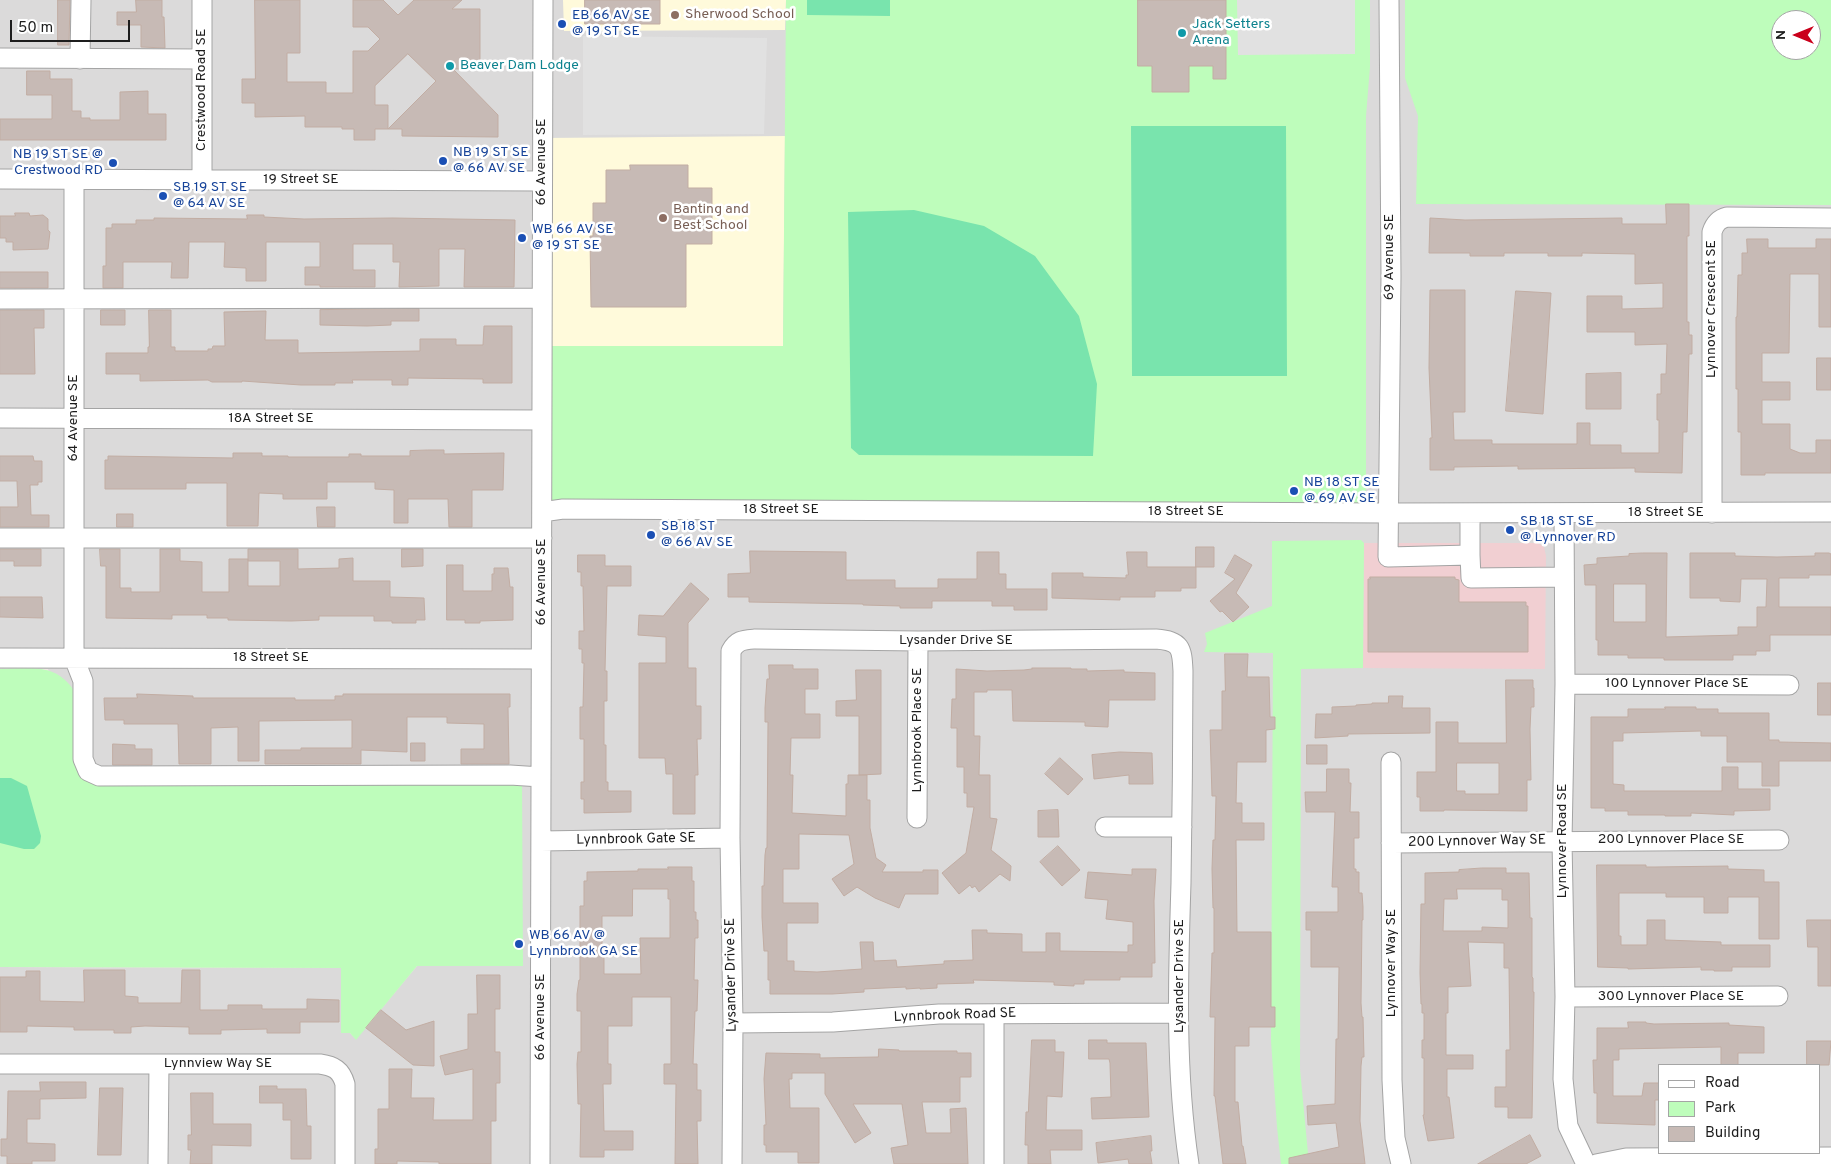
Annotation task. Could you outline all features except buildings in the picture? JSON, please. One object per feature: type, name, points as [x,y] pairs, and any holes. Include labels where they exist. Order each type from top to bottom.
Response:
[{"type":"street","points":[[80,59],[81,0]]},
{"type":"street","name":"Crestwood Road SE","points":[[202,0],[202,180]]},
{"type":"street","name":"66 Avenue SE","points":[[540,1164],[543,0]]},
{"type":"street","name":"69 Avenue SE","points":[[1389,0],[1391,276],[1388,557],[1470,556]]},
{"type":"street","points":[[0,58],[201,59]]},
{"type":"street","name":"19 Street SE","points":[[0,179],[542,181]]},
{"type":"street","name":"64 Avenue SE","points":[[74,179],[74,658]]},
{"type":"street","name":"Lynnover Crescent SE","points":[[1712,512],[1712,232],[1714,226],[1717,221],[1727,217],[1831,218]]},
{"type":"street","points":[[0,299],[542,298]]},
{"type":"street","name":"18A Street SE","points":[[0,418],[542,420]]},
{"type":"street","name":"18 Street SE","points":[[542,512],[563,509],[1564,514],[1831,512]]},
{"type":"street","points":[[1470,513],[1471,578],[1564,577]]},
{"type":"street","name":"Lynnover Road SE","points":[[1564,514],[1565,684],[1562,841],[1565,997],[1563,1079],[1568,1126],[1586,1164]]},
{"type":"street","points":[[0,538],[542,538]]},
{"type":"street","name":"Lysander Drive SE","points":[[732,1164],[733,1023],[730,838],[730,651],[735,643],[742,640],[755,639],[918,642],[1156,639],[1169,640],[1177,644],[1182,654],[1182,827],[1178,1013],[1185,1138],[1189,1164]]},
{"type":"street","name":"Lynnbrook Place SE","points":[[918,642],[918,818]]},
{"type":"street","name":"18 Street SE","points":[[0,658],[541,659]]},
{"type":"street","points":[[74,658],[83,680],[83,759],[88,771],[99,776],[541,777]]},
{"type":"street","name":"100 Lynnover Place SE","points":[[1565,684],[1790,685]]},
{"type":"street","name":"Lynnover Way SE","points":[[1391,762],[1392,1080],[1395,1138],[1401,1164]]},
{"type":"street","points":[[1105,827],[1182,827]]},
{"type":"street","name":"Lynnbrook Gate SE","points":[[541,841],[730,838]]},
{"type":"street","name":"200 Lynnover Place SE","points":[[1562,841],[1779,840]]},
{"type":"street","name":"200 Lynnover Way SE","points":[[1391,843],[1562,841]]},
{"type":"street","name":"300 Lynnover Place SE","points":[[1565,997],[1778,996]]},
{"type":"street","name":"Lynnbrook Road SE","points":[[733,1023],[833,1022],[939,1014],[1178,1013]]},
{"type":"street","points":[[994,1014],[994,1164]]},
{"type":"street","name":"Lynnview Way SE","points":[[0,1064],[330,1065],[342,1075],[344,1084],[345,1164]]},
{"type":"street","points":[[158,1164],[159,1064]]},
{"type":"street","points":[[1596,1164],[1626,1158],[1831,1157]]},
{"type":"shaded area","points":[[0,0],[1831,0],[1831,1164],[0,1164],[0,967],[342,968],[341,1033],[350,1033],[356,1039],[417,966],[523,966],[85,774],[48,669],[0,669]]},
{"type":"shaded area","name":"Sherwood School","points":[[563,0],[786,0],[785,30],[564,31]]},
{"type":"shaded area","points":[[1237,0],[1355,0],[1355,54],[1238,55]]},
{"type":"shaded area","points":[[583,36],[767,38],[764,134],[583,135]]},
{"type":"shaded area","name":"Banting and Best School","points":[[785,136],[783,347],[542,346],[542,138]]},
{"type":"shaded area","points":[[1364,543],[1538,543],[1544,547],[1546,556],[1545,669],[1363,668]]},
{"type":"green space","points":[[786,0],[1370,0],[1370,67],[1366,116],[1366,492],[1360,513],[542,512],[542,346],[783,346]]},
{"type":"green space","points":[[807,0],[890,0],[890,16],[807,15]]},
{"type":"green space","points":[[1405,0],[1831,0],[1831,205],[1416,204],[1418,116],[1405,78]]},
{"type":"green space","points":[[1131,126],[1286,126],[1287,376],[1132,376]]},
{"type":"green space","points":[[914,210],[984,226],[1035,256],[1079,316],[1097,384],[1093,456],[859,455],[851,448],[848,212]]},
{"type":"green space","points":[[1361,540],[1364,543],[1363,668],[1301,669],[1300,1069],[1309,1164],[1281,1164],[1271,1041],[1273,653],[1204,652],[1207,644],[1205,633],[1272,606],[1272,541]]},
{"type":"green space","points":[[0,669],[42,669],[60,676],[68,682],[75,692],[85,774],[522,776],[523,966],[417,966],[356,1040],[350,1033],[341,1033],[341,968],[0,967]]},
{"type":"green space","points":[[0,778],[11,778],[27,786],[41,836],[40,843],[34,849],[24,849],[0,843]]},
{"type":"place","name":"Sherwood School","points":[[675,15]]},
{"type":"place","name":"EB 66 AV SE @ 19 ST SE","points":[[562,24]]},
{"type":"place","name":"Jack Setters Arena","points":[[1182,33]]},
{"type":"place","name":"Beaver Dam Lodge","points":[[450,66]]},
{"type":"place","name":"NB 19 ST SE @ 66 AV SE","points":[[443,161]]},
{"type":"place","name":"NB 19 ST SE @ Crestwood RD","points":[[113,163]]},
{"type":"place","name":"SB 19 ST SE @ 64 AV SE","points":[[163,196]]},
{"type":"place","name":"Banting and Best School","points":[[663,218]]},
{"type":"place","name":"WB 66 AV SE @ 19 ST SE","points":[[522,238]]},
{"type":"place","name":"NB 18 ST SE @ 69 AV SE","points":[[1294,491]]},
{"type":"place","name":"SB 18 ST SE @ Lynnover RD","points":[[1510,530]]},
{"type":"place","name":"SB 18 ST @ 66 AV SE","points":[[651,535]]},
{"type":"place","name":"WB 66 AV @ Lynnbrook GA SE","points":[[519,944]]}]
